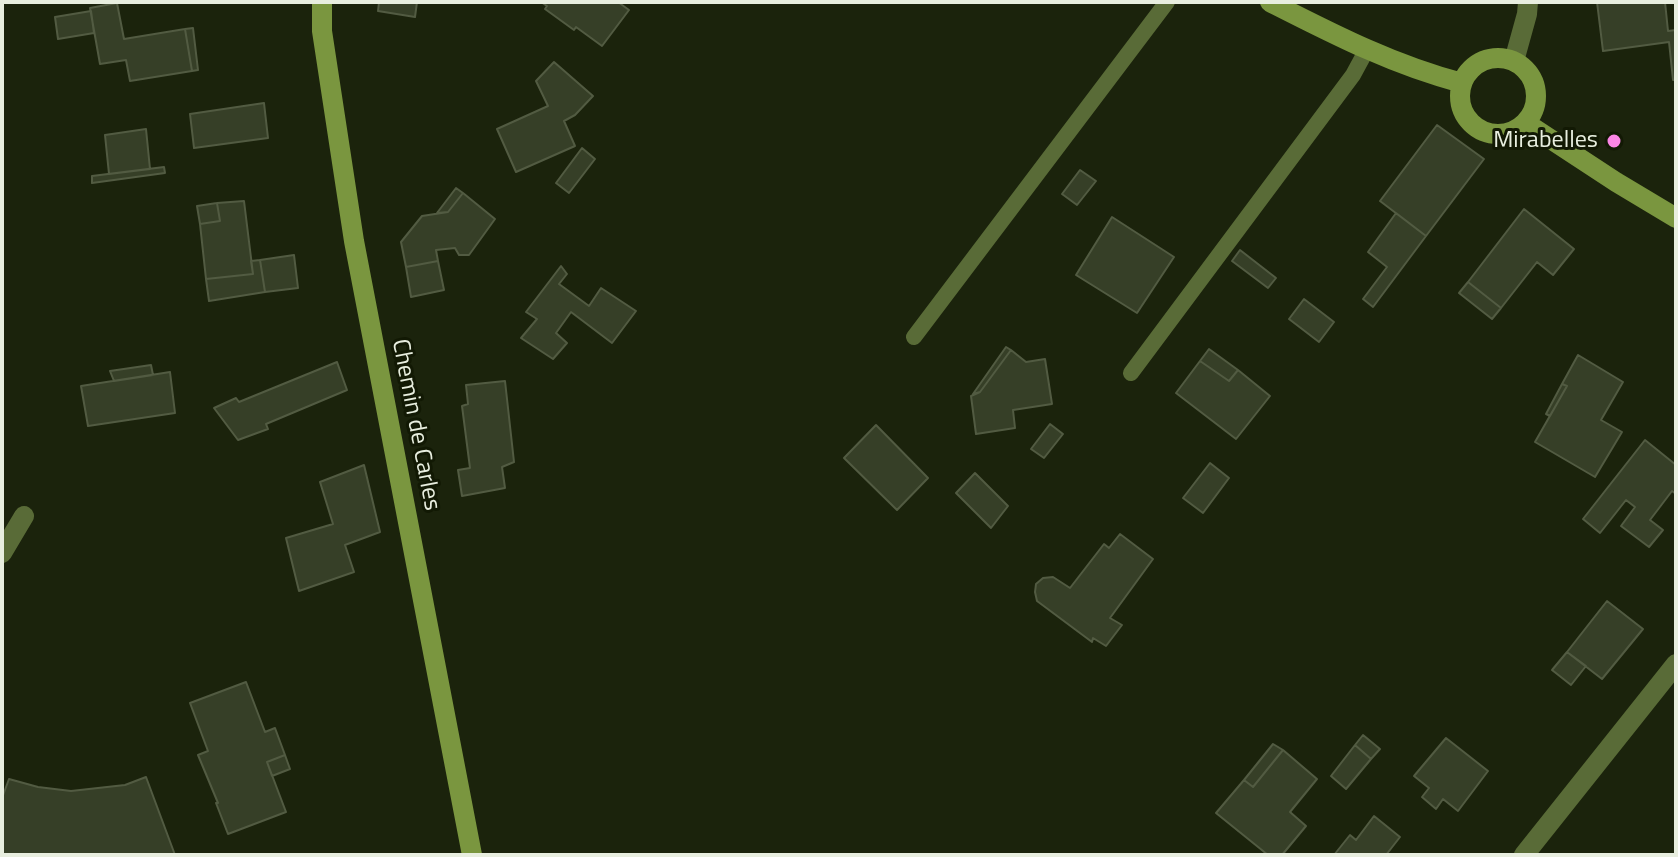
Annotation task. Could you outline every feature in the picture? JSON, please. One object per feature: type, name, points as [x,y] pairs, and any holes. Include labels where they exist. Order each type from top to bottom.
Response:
[{"type":"street","name":"Chemin de Carles","points":[[322,2],[322,31],[354,241],[472,855]]},
{"type":"street","points":[[1270,2],[1366,51],[1462,83]]},
{"type":"street","points":[[1514,61],[1527,8]]},
{"type":"street","points":[[1498,58],[1514,61],[1530,74],[1537,94],[1536,104],[1526,123],[1514,131],[1499,135],[1484,133],[1472,125],[1463,113],[1460,98],[1462,83],[1470,70],[1483,61],[1498,58]]},
{"type":"street","points":[[1526,123],[1676,218]]},
{"type":"street","points":[[2,553],[24,516]]},
{"type":"street","points":[[1524,855],[1676,664]]},
{"type":"lane","points":[[914,337],[1167,2]]},
{"type":"lane","points":[[1131,373],[1353,75],[1366,51]]},
{"type":"building","points":[[379,2],[417,2],[415,17],[378,11]]},
{"type":"building","points":[[541,2],[618,2],[629,10],[602,46],[576,27],[574,30],[545,9],[547,6]]},
{"type":"building","points":[[1597,2],[1665,2],[1668,31],[1676,30],[1676,80],[1673,80],[1669,42],[1603,51]]},
{"type":"building","points":[[117,3],[124,39],[185,29],[192,71],[130,81],[126,60],[100,64],[90,8]]},
{"type":"building","points":[[91,11],[94,33],[58,39],[55,17]]},
{"type":"building","points":[[193,28],[198,70],[192,71],[185,29]]},
{"type":"building","points":[[554,62],[593,96],[575,115],[564,121],[575,146],[516,172],[497,129],[548,106],[536,81]]},
{"type":"building","points":[[264,103],[268,138],[194,148],[190,114]]},
{"type":"building","points":[[1437,125],[1484,159],[1426,236],[1380,201]]},
{"type":"building","points":[[146,129],[150,169],[109,174],[105,135]]},
{"type":"building","points":[[582,148],[595,159],[569,193],[556,183]]},
{"type":"building","points":[[164,167],[165,173],[92,183],[92,176]]},
{"type":"building","points":[[1080,170],[1096,181],[1077,205],[1062,194]]},
{"type":"building","points":[[456,188],[463,193],[448,212],[437,213]]},
{"type":"building","points":[[463,193],[495,219],[469,255],[459,255],[455,248],[436,250],[438,261],[406,267],[401,242],[422,216],[448,212]]},
{"type":"building","points":[[244,201],[253,274],[206,279],[200,224],[220,221],[217,203]]},
{"type":"building","points":[[217,203],[220,221],[200,224],[197,206]]},
{"type":"building","points":[[1524,209],[1574,249],[1553,275],[1537,262],[1501,308],[1468,282]]},
{"type":"building","points":[[1396,213],[1426,236],[1373,307],[1363,299],[1387,267],[1368,252]]},
{"type":"building","points":[[1112,217],[1174,257],[1137,313],[1076,275]]},
{"type":"building","points":[[1240,250],[1276,278],[1268,288],[1232,261]]},
{"type":"building","points":[[294,255],[298,288],[265,292],[260,260]]},
{"type":"building","points":[[260,260],[265,292],[209,301],[206,279],[253,274],[251,261]]},
{"type":"building","points":[[438,261],[444,290],[411,297],[406,267]]},
{"type":"building","points":[[561,266],[567,274],[559,284],[589,306],[601,288],[636,311],[612,343],[571,312],[556,333],[567,343],[553,359],[521,338],[537,319],[526,312]]},
{"type":"building","points":[[1468,282],[1501,308],[1492,319],[1459,293]]},
{"type":"building","points":[[1304,299],[1334,322],[1319,342],[1289,319]]},
{"type":"building","points":[[1006,347],[1011,350],[980,392],[973,394]]},
{"type":"building","points":[[1209,349],[1238,370],[1229,381],[1200,361]]},
{"type":"building","points":[[1011,350],[1026,362],[1045,359],[1052,404],[1013,410],[1015,428],[976,434],[971,396],[980,392]]},
{"type":"building","points":[[1578,355],[1623,382],[1601,420],[1622,432],[1595,477],[1535,442],[1567,386],[1562,384]]},
{"type":"building","points":[[1200,361],[1229,381],[1238,370],[1270,396],[1236,439],[1176,393]]},
{"type":"building","points":[[337,362],[347,390],[266,424],[268,429],[238,440],[214,408],[236,398],[239,402]]},
{"type":"building","points":[[151,365],[153,375],[114,381],[110,371]]},
{"type":"building","points":[[170,372],[175,413],[88,426],[81,386]]},
{"type":"building","points":[[505,381],[514,462],[502,467],[505,488],[462,496],[458,470],[470,468],[462,406],[468,404],[466,385]]},
{"type":"building","points":[[1562,384],[1567,386],[1550,416],[1546,414]]},
{"type":"building","points":[[1050,424],[1063,434],[1044,458],[1031,449]]},
{"type":"building","points":[[876,425],[928,478],[897,510],[844,458]]},
{"type":"building","points":[[1645,440],[1676,465],[1676,494],[1672,491],[1650,520],[1663,530],[1649,547],[1621,526],[1635,507],[1626,500],[1600,533],[1583,519]]},
{"type":"building","points":[[1210,463],[1229,478],[1203,513],[1183,498]]},
{"type":"building","points":[[364,465],[380,532],[345,545],[354,572],[299,591],[286,538],[333,524],[320,482]]},
{"type":"building","points":[[975,473],[1008,506],[991,528],[956,493]]},
{"type":"building","points":[[1120,534],[1153,559],[1110,618],[1122,625],[1106,646],[1093,638],[1092,642],[1037,601],[1036,584],[1043,578],[1053,577],[1070,588],[1104,544],[1109,548]]},
{"type":"building","points":[[1607,601],[1643,629],[1602,679],[1567,652]]},
{"type":"building","points":[[1567,652],[1586,666],[1571,685],[1552,670]]},
{"type":"building","points":[[246,682],[265,732],[275,728],[285,755],[267,762],[286,812],[228,834],[198,755],[208,751],[190,703]]},
{"type":"building","points":[[1363,735],[1380,749],[1371,759],[1355,745]]},
{"type":"building","points":[[1446,738],[1488,771],[1458,811],[1443,799],[1436,809],[1422,797],[1429,788],[1414,776]]},
{"type":"building","points":[[1273,744],[1283,750],[1253,787],[1244,780]]},
{"type":"building","points":[[1355,745],[1371,759],[1346,789],[1331,776]]},
{"type":"building","points":[[1283,750],[1317,779],[1290,812],[1306,826],[1282,855],[1268,855],[1216,813],[1244,780],[1253,787]]},
{"type":"building","points":[[285,755],[290,769],[272,776],[267,762]]},
{"type":"building","points":[[146,777],[175,855],[2,855],[2,798],[9,779],[71,791],[125,785]]},
{"type":"building","points":[[1374,816],[1400,837],[1386,855],[1334,855],[1350,835],[1356,840]]},
{"type":"place","name":"Mirabelles","points":[[1614,141]]}]
